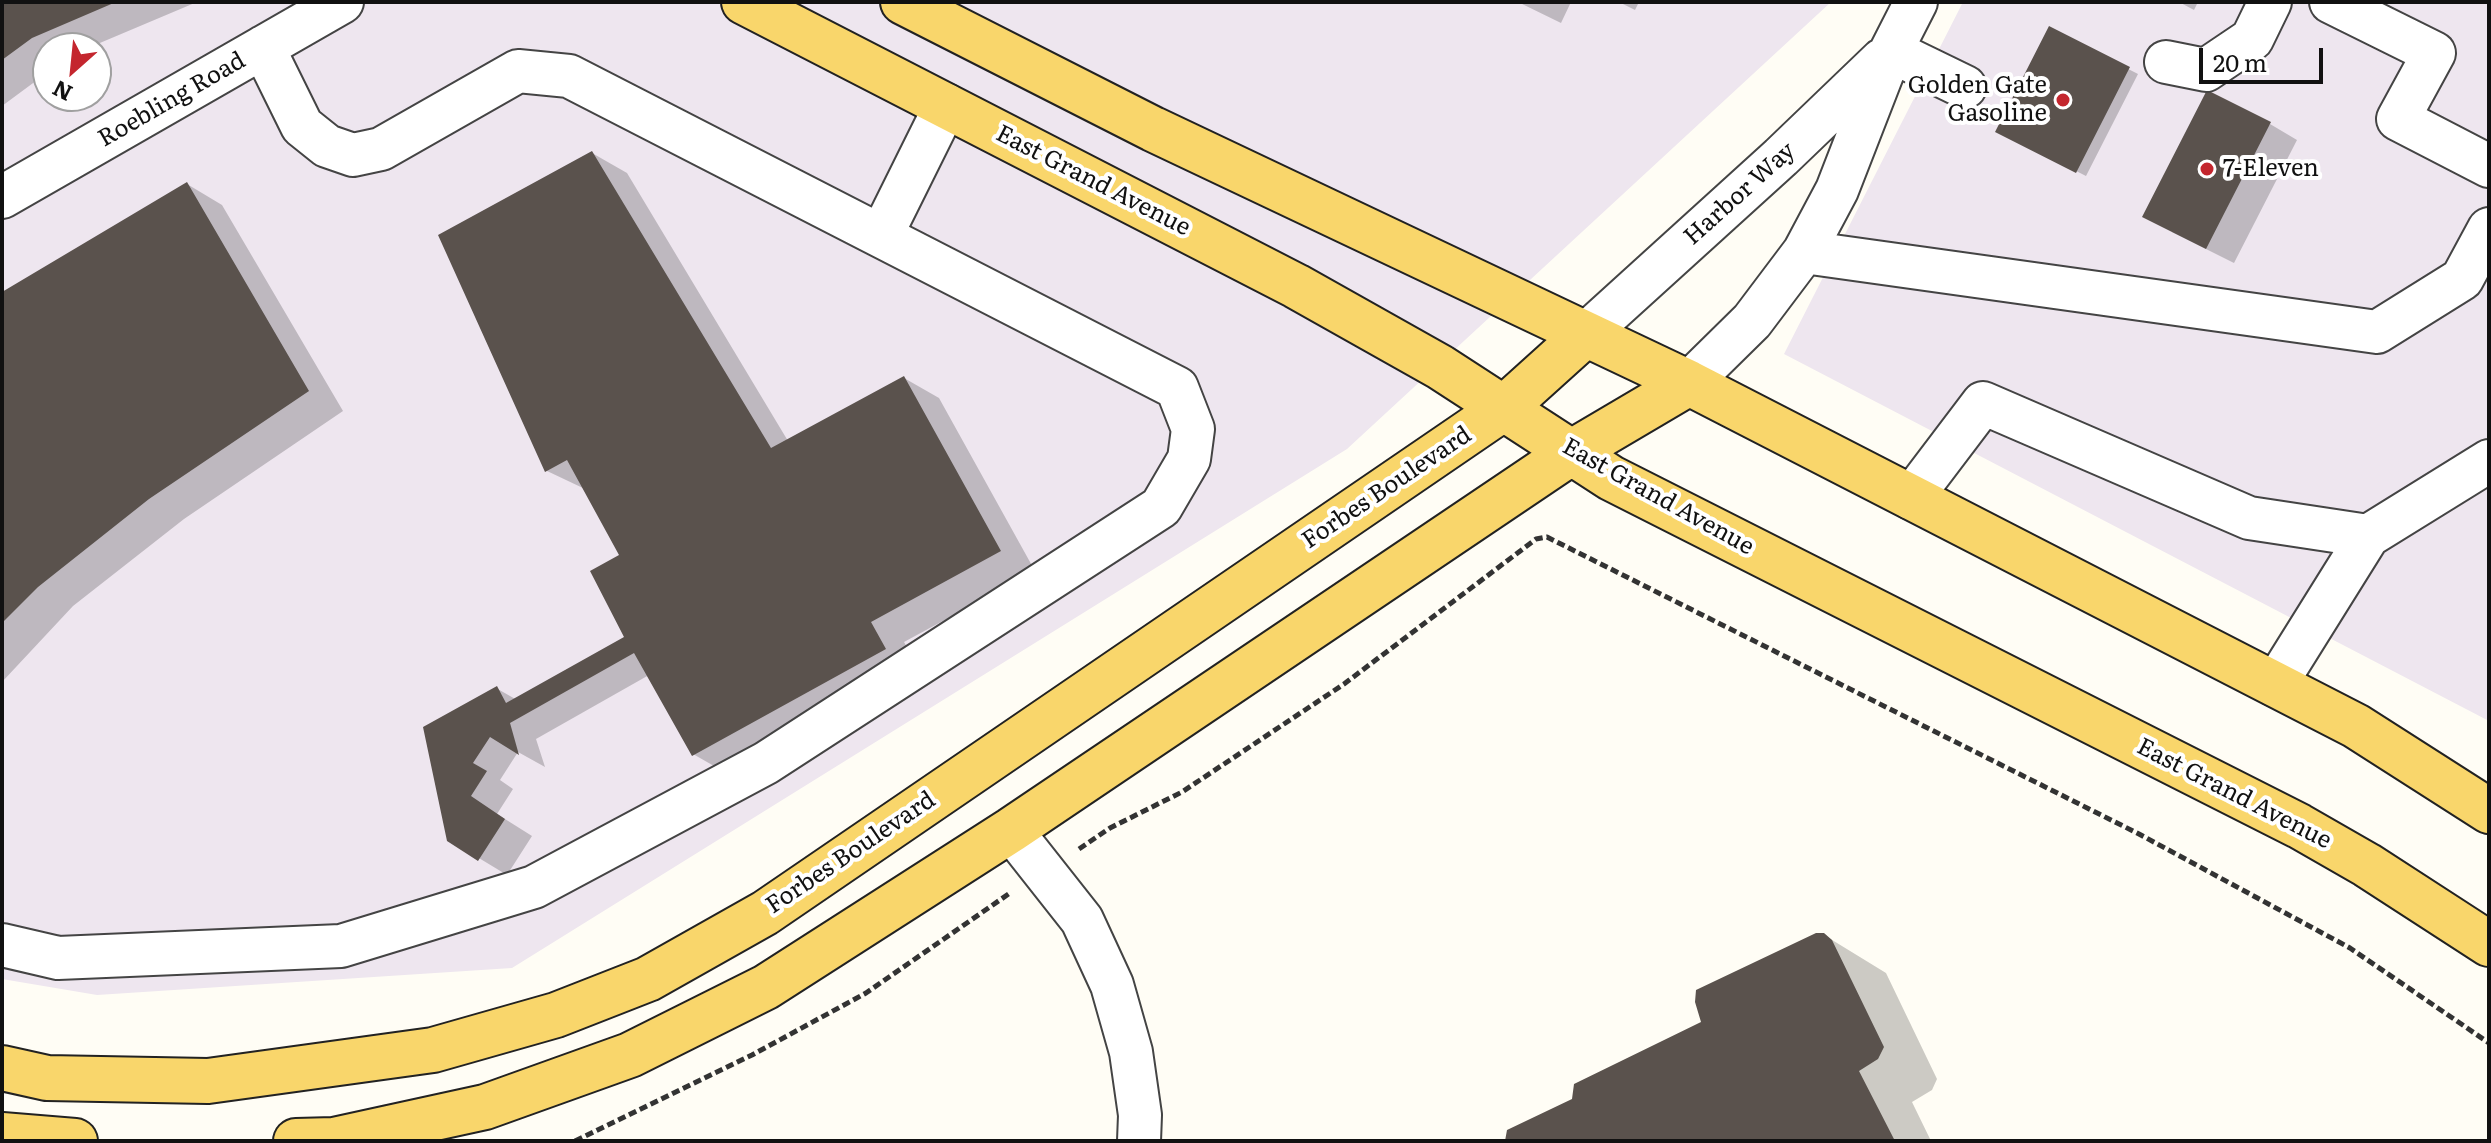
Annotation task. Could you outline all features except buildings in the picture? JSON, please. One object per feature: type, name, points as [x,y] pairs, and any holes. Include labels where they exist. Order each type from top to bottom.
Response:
[{"type":"main road","name":"East Grand Avenue","points":[[744,2],[1296,286],[1504,408],[1611,478],[2299,826],[2414,893],[2489,944]]},
{"type":"main road","points":[[903,2],[1153,129],[1689,383],[2356,726],[2489,811]]},
{"type":"main road","name":"Forbes Boulevard","points":[[2,1068],[47,1078],[208,1081],[433,1050],[556,1015],[648,979],[765,913],[1504,408],[1586,334]]},
{"type":"main road","points":[[296,1141],[334,1140],[485,1107],[630,1055],[766,987],[1011,830],[1572,452],[1689,383]]},
{"type":"main road","points":[[2427,769],[2489,790]]},
{"type":"main road","points":[[2,1135],[75,1141]]},
{"type":"street","name":"Roebling Road","points":[[2,197],[342,2]]},
{"type":"street","name":"Harbor Way","points":[[1689,383],[1752,321],[1804,252],[1837,190],[1891,51],[1916,2]]},
{"type":"street","points":[[2166,62],[2206,70],[2252,39],[2270,2]]},
{"type":"street","points":[[2331,2],[2434,53],[2398,119],[2489,166]]},
{"type":"street","points":[[2,945],[58,958],[341,946],[534,887],[766,763],[1161,507],[1189,459],[1193,429],[1177,388],[569,76],[545,71],[518,71],[381,149],[353,155],[327,146],[302,126],[263,47]]},
{"type":"street","points":[[1891,51],[1965,87]]},
{"type":"street","name":"Harbor Way","points":[[1586,334],[1781,157],[1891,51]]},
{"type":"street","points":[[882,234],[946,105]]},
{"type":"street","points":[[1804,252],[2377,332],[2462,279],[2489,229]]},
{"type":"street","points":[[1911,498],[1983,403],[2249,518],[2368,536]]},
{"type":"street","points":[[2275,685],[2368,536],[2489,461]]},
{"type":"street","points":[[1011,830],[1082,920],[1112,985],[1131,1052],[1140,1115],[1139,1141]]},
{"type":"path","points":[[575,1141],[752,1055],[866,993],[1110,828],[1136,818],[1182,792],[1344,684],[1536,539],[1547,537],[1559,540],[2139,834],[2350,948],[2489,1043]]},
{"type":"shaded area","points":[[2,2],[1831,2],[1347,449],[512,968],[97,995],[2,979]]},
{"type":"shaded area","points":[[1963,2],[2489,2],[2489,721],[1784,354]]},
{"type":"place","name":"Golden Gate Gasoline","points":[[2063,100]]},
{"type":"place","name":"7-Eleven","points":[[2207,169]]}]
